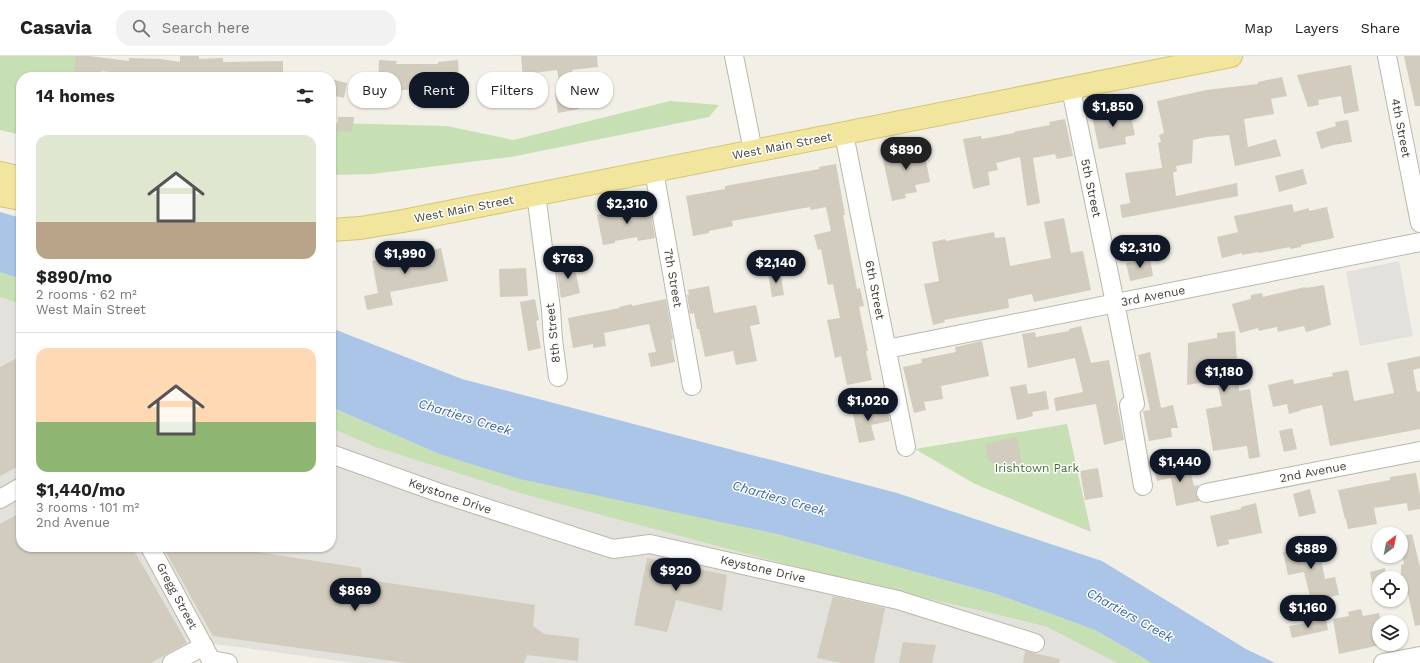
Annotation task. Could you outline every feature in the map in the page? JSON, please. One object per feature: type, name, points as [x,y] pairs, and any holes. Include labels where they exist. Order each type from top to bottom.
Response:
[{"type":"main road","name":"West Main Street","points":[[336,230],[360,228],[404,221],[1231,56]]},
{"type":"main road","points":[[0,173],[16,177]]},
{"type":"main road","points":[[0,195],[16,198]]},
{"type":"street","points":[[734,56],[753,151]]},
{"type":"street","name":"4th Street","points":[[1387,56],[1420,223]]},
{"type":"street","name":"5th Street","points":[[1071,88],[1115,303],[1132,405],[1143,486]]},
{"type":"street","name":"6th Street","points":[[844,134],[906,447]]},
{"type":"street","name":"7th Street","points":[[654,171],[692,386]]},
{"type":"street","name":"8th Street","points":[[536,194],[558,377]]},
{"type":"street","name":"3rd Avenue","points":[[887,349],[1420,242]]},
{"type":"street","name":"2nd Avenue","points":[[1206,493],[1420,451]]},
{"type":"street","name":"Keystone Drive","points":[[336,456],[430,490],[613,549],[650,544],[898,600],[1035,643]]},
{"type":"street","points":[[0,499],[16,490]]},
{"type":"street","name":"Gregg Street","points":[[153,552],[211,660],[228,663]]},
{"type":"street","points":[[172,663],[204,646]]},
{"type":"street","points":[[1383,663],[1420,656]]},
{"type":"shaded area","points":[[1399,261],[1413,336],[1360,346],[1346,272]]},
{"type":"shaded area","points":[[0,297],[16,302],[16,552],[336,552],[336,430],[375,447],[523,494],[1047,627],[1117,663],[354,663],[215,644],[170,663],[0,663]]},
{"type":"green space","points":[[0,56],[88,56],[94,65],[93,72],[16,72],[16,134],[0,130]]},
{"type":"green space","points":[[670,101],[719,105],[709,117],[511,157],[372,174],[336,175],[336,123],[447,126],[513,140]]},
{"type":"green space","points":[[0,272],[16,277],[16,302],[0,297]]},
{"type":"green space","points":[[336,409],[439,454],[777,534],[996,594],[1095,630],[1152,663],[1117,663],[1047,627],[838,578],[523,494],[375,447],[336,430]]},
{"type":"green space","name":"Irishtown Park","points":[[1067,424],[1091,532],[975,484],[915,449]]},
{"type":"water","points":[[0,212],[16,217],[16,277],[0,272]]},
{"type":"water","name":"Chartiers Creek","points":[[336,330],[462,379],[897,493],[1102,561],[1246,649],[1275,663],[1152,663],[1095,630],[996,594],[777,534],[520,479],[439,454],[336,409]]},
{"type":"building","points":[[76,56],[89,56],[129,61],[129,58],[160,59],[180,62],[180,56],[199,56],[199,59],[223,58],[223,62],[283,61],[283,72],[74,72]]},
{"type":"building","points":[[521,56],[597,56],[598,67],[572,70],[572,72],[557,72],[557,70],[522,72]]},
{"type":"building","points":[[1404,56],[1420,56],[1420,106],[1415,106]]},
{"type":"building","points":[[379,60],[397,61],[396,64],[438,64],[438,62],[458,60],[459,72],[409,72],[409,90],[401,90],[401,72],[379,72]]},
{"type":"building","points":[[1351,65],[1359,111],[1344,114],[1341,96],[1318,100],[1319,105],[1308,107],[1297,75]]},
{"type":"building","points":[[1282,77],[1287,96],[1271,99],[1274,114],[1244,119],[1248,147],[1276,139],[1281,156],[1235,166],[1229,135],[1206,137],[1193,140],[1192,163],[1176,166],[1177,171],[1173,173],[1176,196],[1237,183],[1238,196],[1122,218],[1120,205],[1130,203],[1125,173],[1162,168],[1158,143],[1161,142],[1159,135],[1164,133],[1157,101],[1206,90],[1258,84],[1258,82]]},
{"type":"building","points":[[336,80],[347,83],[344,98],[336,96]]},
{"type":"building","points":[[557,108],[579,108],[579,109],[558,113]]},
{"type":"building","points":[[1129,108],[1135,135],[1125,137],[1126,144],[1099,149],[1092,116]]},
{"type":"building","points":[[338,117],[354,117],[352,132],[337,131]]},
{"type":"building","points":[[1065,119],[1073,156],[1057,159],[1055,154],[1033,158],[1040,203],[1027,206],[1020,157],[996,163],[998,170],[988,172],[990,185],[973,189],[963,139],[981,136],[982,139],[1014,133],[1050,125],[1049,122]]},
{"type":"building","points":[[1348,120],[1352,142],[1333,145],[1321,149],[1316,132],[1336,126],[1335,122]]},
{"type":"building","points":[[923,145],[930,182],[915,185],[917,192],[905,194],[906,198],[892,201],[882,155]]},
{"type":"building","points":[[836,164],[845,215],[843,215],[857,289],[860,288],[864,306],[859,307],[872,380],[847,385],[841,356],[835,358],[827,320],[840,318],[833,284],[828,285],[821,249],[818,250],[814,235],[831,231],[826,207],[811,210],[810,207],[732,221],[733,226],[693,236],[686,196],[725,189],[725,186],[819,169],[819,167]]},
{"type":"building","points":[[1303,169],[1307,184],[1279,192],[1275,176]]},
{"type":"building","points":[[649,203],[655,238],[638,241],[637,237],[603,245],[597,215]]},
{"type":"building","points":[[1292,204],[1294,212],[1309,208],[1309,211],[1327,207],[1334,238],[1301,245],[1301,247],[1290,249],[1290,247],[1242,255],[1242,253],[1222,258],[1217,237],[1238,232],[1234,216]]},
{"type":"building","points":[[1064,218],[1071,253],[1083,251],[1091,290],[1034,302],[1032,294],[1008,299],[1009,308],[944,320],[945,322],[933,325],[924,284],[939,281],[932,242],[945,239],[946,241],[994,232],[995,238],[1005,237],[1010,266],[1051,258],[1044,222]]},
{"type":"building","points":[[441,248],[448,281],[390,292],[393,305],[367,310],[364,296],[378,293],[372,261],[428,252]]},
{"type":"building","points":[[1150,258],[1153,276],[1130,281],[1126,263]]},
{"type":"building","points":[[572,261],[572,264],[574,264],[580,293],[561,298],[556,265]]},
{"type":"building","points":[[526,268],[528,296],[500,297],[499,269]]},
{"type":"building","points":[[780,270],[784,295],[772,297],[768,273]]},
{"type":"building","points":[[1324,285],[1331,325],[1306,332],[1304,326],[1278,332],[1277,327],[1259,331],[1258,328],[1240,333],[1232,304],[1251,299],[1251,295],[1262,293],[1263,297],[1305,287]]},
{"type":"building","points":[[709,286],[714,313],[756,305],[760,324],[750,326],[757,361],[736,365],[733,351],[705,357],[694,313],[690,314],[687,295],[689,295],[688,290]]},
{"type":"building","points":[[535,299],[539,320],[536,321],[541,348],[528,351],[520,302]]},
{"type":"building","points":[[666,299],[673,339],[671,340],[675,362],[651,367],[648,353],[656,352],[649,324],[604,333],[606,346],[593,348],[593,344],[573,348],[568,318],[620,308],[619,307],[632,304],[632,306]]},
{"type":"building","points":[[1081,326],[1091,363],[1109,360],[1124,440],[1104,445],[1096,404],[1056,411],[1054,398],[1083,392],[1075,358],[1028,368],[1022,334],[1035,332],[1036,337],[1069,331],[1069,329]]},
{"type":"building","points":[[1235,331],[1239,391],[1250,389],[1260,457],[1249,459],[1247,446],[1213,451],[1206,409],[1222,406],[1217,380],[1187,385],[1188,343],[1217,338],[1217,333]]},
{"type":"building","points":[[982,341],[989,376],[941,386],[943,399],[924,402],[926,410],[914,413],[903,367],[922,363],[921,359],[956,352],[955,347]]},
{"type":"building","points":[[1150,352],[1161,408],[1173,405],[1178,428],[1171,428],[1172,437],[1149,441],[1143,411],[1150,410],[1138,355]]},
{"type":"building","points":[[1420,356],[1420,368],[1413,370],[1417,392],[1420,391],[1420,429],[1330,446],[1322,405],[1289,414],[1287,404],[1273,407],[1268,385],[1293,379],[1294,384],[1333,376],[1332,373],[1348,370],[1354,401],[1394,393],[1387,363]]},
{"type":"building","points":[[16,359],[16,468],[0,476],[0,367]]},
{"type":"building","points":[[1026,384],[1028,394],[1046,391],[1049,409],[1032,412],[1033,416],[1017,420],[1010,387]]},
{"type":"building","points":[[871,405],[872,413],[888,410],[890,421],[871,425],[875,440],[859,443],[852,409]]},
{"type":"building","points":[[1292,428],[1297,449],[1284,452],[1279,431]]},
{"type":"building","points":[[1017,437],[1022,464],[1002,468],[988,460],[985,444]]},
{"type":"building","points":[[1188,462],[1194,486],[1199,485],[1196,490],[1196,495],[1200,501],[1176,506],[1171,478],[1157,481],[1154,469]]},
{"type":"building","points":[[1098,468],[1103,497],[1085,500],[1080,471]]},
{"type":"building","points":[[1416,473],[1420,496],[1420,509],[1408,511],[1407,503],[1374,508],[1377,524],[1348,529],[1338,490],[1390,480],[1390,477]]},
{"type":"building","points":[[1310,489],[1316,513],[1299,517],[1293,494]]},
{"type":"building","points":[[1256,503],[1262,533],[1228,540],[1229,544],[1217,547],[1210,516],[1241,509],[1241,507]]},
{"type":"building","points":[[16,515],[16,552],[135,552],[187,643],[151,663],[0,663],[0,524]]},
{"type":"building","points":[[1412,534],[1420,567],[1420,625],[1415,626],[1408,594],[1408,571],[1401,571],[1401,565],[1408,563],[1408,535]]},
{"type":"building","points":[[1317,539],[1325,579],[1335,577],[1339,595],[1311,601],[1304,572],[1288,575],[1283,552],[1300,549],[1299,543]]},
{"type":"building","points":[[166,552],[257,552],[361,568],[362,579],[535,605],[533,626],[544,634],[579,638],[578,661],[527,655],[524,663],[407,663],[213,636]]},
{"type":"building","points":[[647,558],[727,575],[722,611],[676,600],[667,632],[634,625]]},
{"type":"building","points":[[1385,568],[1385,571],[1374,571]]},
{"type":"building","points":[[1372,571],[1372,582],[1370,572]]},
{"type":"building","points":[[833,596],[885,608],[874,663],[841,663],[817,658]]},
{"type":"building","points":[[1361,609],[1363,616],[1379,613],[1379,615],[1372,615],[1372,647],[1339,654],[1333,619],[1349,616],[1348,612]]},
{"type":"building","points":[[1326,620],[1328,630],[1292,638],[1289,626]]},
{"type":"building","points":[[903,642],[936,645],[932,663],[899,663]]},
{"type":"building","points":[[1025,651],[1060,659],[1059,663],[1023,663]]}]
